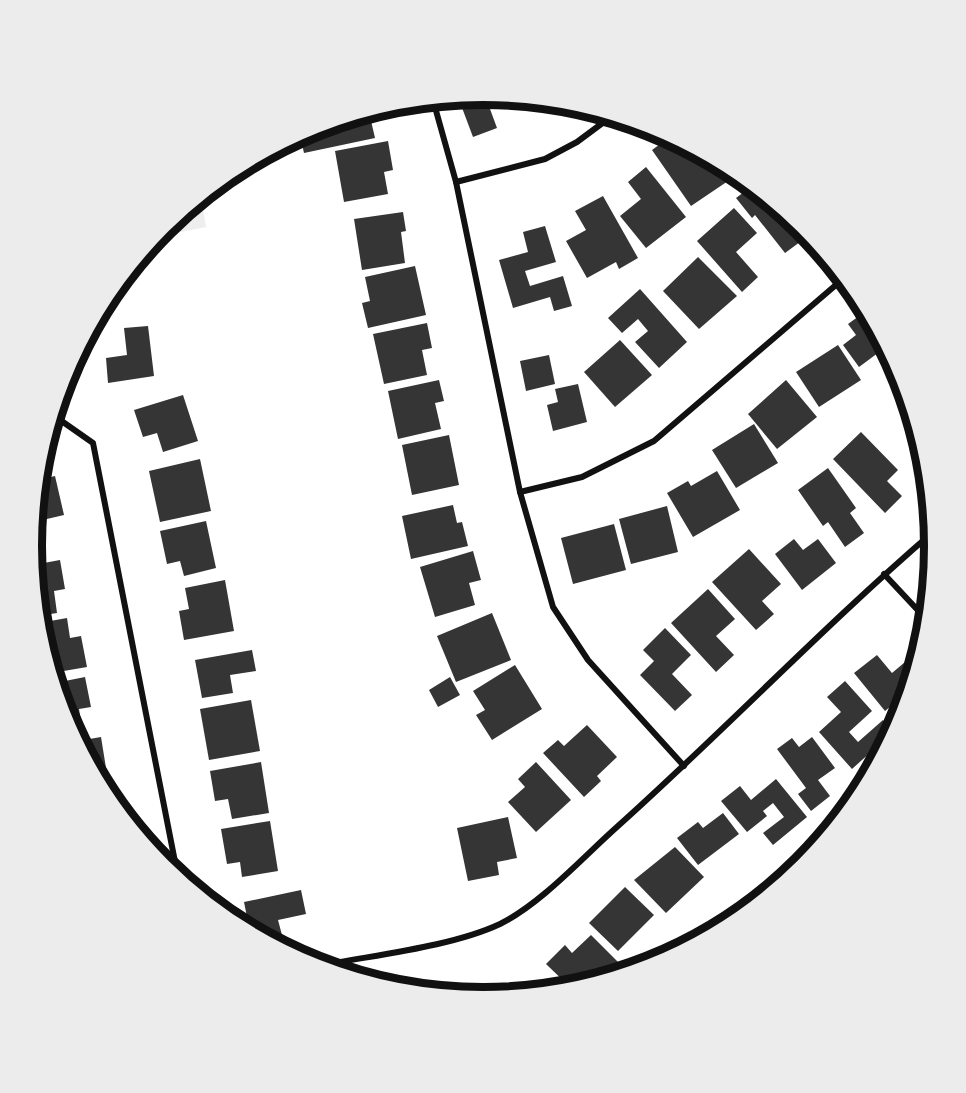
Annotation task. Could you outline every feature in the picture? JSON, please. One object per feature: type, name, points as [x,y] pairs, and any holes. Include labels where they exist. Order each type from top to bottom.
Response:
[{"type":"street","points":[[435,108],[456,182],[520,492],[553,607],[588,660],[684,766]]},
{"type":"street","points":[[456,182],[545,159],[577,142],[603,123]]},
{"type":"street","points":[[520,492],[582,477],[654,441],[837,284]]},
{"type":"street","points":[[61,420],[93,443],[175,862]]},
{"type":"street","points":[[337,962],[468,936],[501,923],[531,903],[684,766],[884,574],[924,540]]},
{"type":"street","points":[[884,574],[919,611]]},
{"type":"shaded area","points":[[203,207],[206,227],[172,234]]},
{"type":"building","points":[[461,106],[500,106],[490,109],[497,128],[473,137]]},
{"type":"building","points":[[371,121],[375,138],[304,153],[302,144],[341,129]]},
{"type":"building","points":[[388,141],[393,170],[384,172],[388,194],[344,202],[335,151]]},
{"type":"building","points":[[661,143],[729,181],[691,206],[652,150]]},
{"type":"building","points":[[646,167],[686,217],[646,248],[620,216],[641,199],[628,182]]},
{"type":"building","points":[[744,192],[774,215],[801,241],[785,253],[755,215],[752,218],[736,198]]},
{"type":"building","points":[[603,196],[638,258],[619,269],[616,262],[587,278],[566,241],[586,230],[575,211]]},
{"type":"building","points":[[734,208],[757,233],[736,252],[758,277],[742,292],[697,241]]},
{"type":"building","points":[[403,212],[406,231],[401,232],[405,263],[362,270],[354,219]]},
{"type":"building","points":[[545,226],[556,262],[525,271],[530,286],[563,276],[572,306],[554,311],[550,297],[513,308],[499,260],[528,252],[523,232]]},
{"type":"building","points":[[698,257],[737,296],[699,329],[663,291]]},
{"type":"building","points":[[415,266],[426,315],[368,328],[362,303],[370,301],[365,277]]},
{"type":"building","points":[[640,289],[687,342],[659,368],[635,342],[648,331],[638,319],[622,333],[608,318]]},
{"type":"building","points":[[859,316],[879,352],[859,367],[843,345],[856,335],[848,324]]},
{"type":"building","points":[[427,323],[432,348],[422,350],[427,375],[384,384],[373,334]]},
{"type":"building","points":[[148,326],[154,376],[108,383],[106,358],[127,355],[124,328]]},
{"type":"building","points":[[620,340],[652,375],[615,407],[584,372]]},
{"type":"building","points":[[838,345],[861,380],[819,407],[796,372]]},
{"type":"building","points":[[549,355],[555,384],[526,391],[520,361]]},
{"type":"building","points":[[439,380],[444,401],[435,403],[441,429],[398,439],[388,391]]},
{"type":"building","points":[[786,380],[817,417],[777,449],[748,414]]},
{"type":"building","points":[[578,384],[587,422],[553,431],[547,405],[558,402],[555,389]]},
{"type":"building","points":[[183,395],[198,441],[163,452],[157,433],[143,437],[134,410]]},
{"type":"building","points":[[754,424],[778,463],[736,488],[712,450]]},
{"type":"building","points":[[861,432],[898,470],[887,481],[902,496],[885,513],[833,459]]},
{"type":"building","points":[[449,435],[459,485],[412,495],[402,445]]},
{"type":"building","points":[[200,459],[211,511],[160,522],[149,471]]},
{"type":"building","points":[[828,468],[856,508],[850,513],[864,533],[845,547],[828,522],[823,526],[798,490]]},
{"type":"building","points":[[717,471],[740,510],[693,537],[667,493],[688,481],[691,486]]},
{"type":"building","points":[[55,476],[64,515],[43,520],[46,489],[48,478]]},
{"type":"building","points":[[453,505],[457,523],[462,522],[468,546],[411,559],[402,516]]},
{"type":"building","points":[[667,506],[678,552],[631,564],[619,519]]},
{"type":"building","points":[[206,521],[216,568],[184,576],[180,561],[167,564],[160,531]]},
{"type":"building","points":[[614,524],[626,570],[573,584],[561,538]]},
{"type":"building","points":[[794,539],[803,550],[818,539],[836,563],[802,590],[775,554]]},
{"type":"building","points":[[749,549],[781,584],[762,601],[774,614],[756,630],[712,582]]},
{"type":"building","points":[[473,551],[481,580],[469,583],[475,605],[435,617],[420,567]]},
{"type":"building","points":[[60,560],[65,589],[54,591],[57,613],[47,615],[43,563]]},
{"type":"building","points":[[225,580],[234,631],[184,640],[179,611],[189,609],[185,588]]},
{"type":"building","points":[[708,589],[735,619],[716,636],[734,655],[716,672],[671,623]]},
{"type":"building","points":[[492,613],[511,660],[456,682],[437,636]]},
{"type":"building","points":[[67,618],[70,638],[81,636],[87,667],[60,672],[48,621]]},
{"type":"building","points":[[665,628],[691,655],[672,674],[692,695],[675,711],[640,675],[654,661],[643,650]]},
{"type":"building","points":[[252,650],[256,671],[230,675],[233,693],[202,698],[195,660]]},
{"type":"building","points":[[877,655],[892,673],[910,658],[895,703],[885,711],[854,673]]},
{"type":"building","points":[[515,665],[542,709],[492,740],[476,715],[485,710],[473,691]]},
{"type":"building","points":[[85,677],[91,707],[79,709],[82,729],[65,688],[63,681]]},
{"type":"building","points":[[450,677],[460,695],[438,707],[429,690]]},
{"type":"building","points":[[845,681],[872,711],[849,732],[858,742],[883,720],[886,724],[876,747],[852,769],[819,732],[841,712],[827,697]]},
{"type":"building","points":[[251,700],[260,751],[209,760],[200,709]]},
{"type":"building","points":[[587,725],[617,757],[597,776],[601,781],[584,797],[543,753],[558,740],[564,746]]},
{"type":"building","points":[[101,737],[106,768],[102,769],[86,740]]},
{"type":"building","points":[[812,737],[835,768],[818,780],[830,796],[811,811],[798,794],[806,788],[777,749],[792,738],[799,747]]},
{"type":"building","points":[[261,762],[269,813],[232,819],[228,799],[215,801],[210,771]]},
{"type":"building","points":[[536,762],[571,800],[536,832],[508,802],[525,787],[518,779]]},
{"type":"building","points":[[776,779],[807,817],[773,845],[763,833],[784,817],[773,803],[763,811],[767,816],[747,832],[721,801],[740,786],[751,800]]},
{"type":"building","points":[[723,813],[739,834],[698,865],[677,838],[698,822],[703,828]]},
{"type":"building","points":[[508,817],[517,858],[497,862],[499,875],[468,881],[457,828]]},
{"type":"building","points":[[270,821],[278,871],[242,877],[240,862],[227,864],[221,829]]},
{"type":"building","points":[[675,847],[704,877],[666,913],[634,880]]},
{"type":"building","points":[[625,887],[654,915],[618,951],[589,923]]},
{"type":"building","points":[[301,890],[306,914],[278,920],[282,935],[277,936],[247,919],[244,902]]},
{"type":"building","points":[[591,935],[621,965],[563,980],[546,964],[565,945],[572,953]]},
{"type":"building","points":[[519,983],[519,986],[512,987],[494,987]]}]
